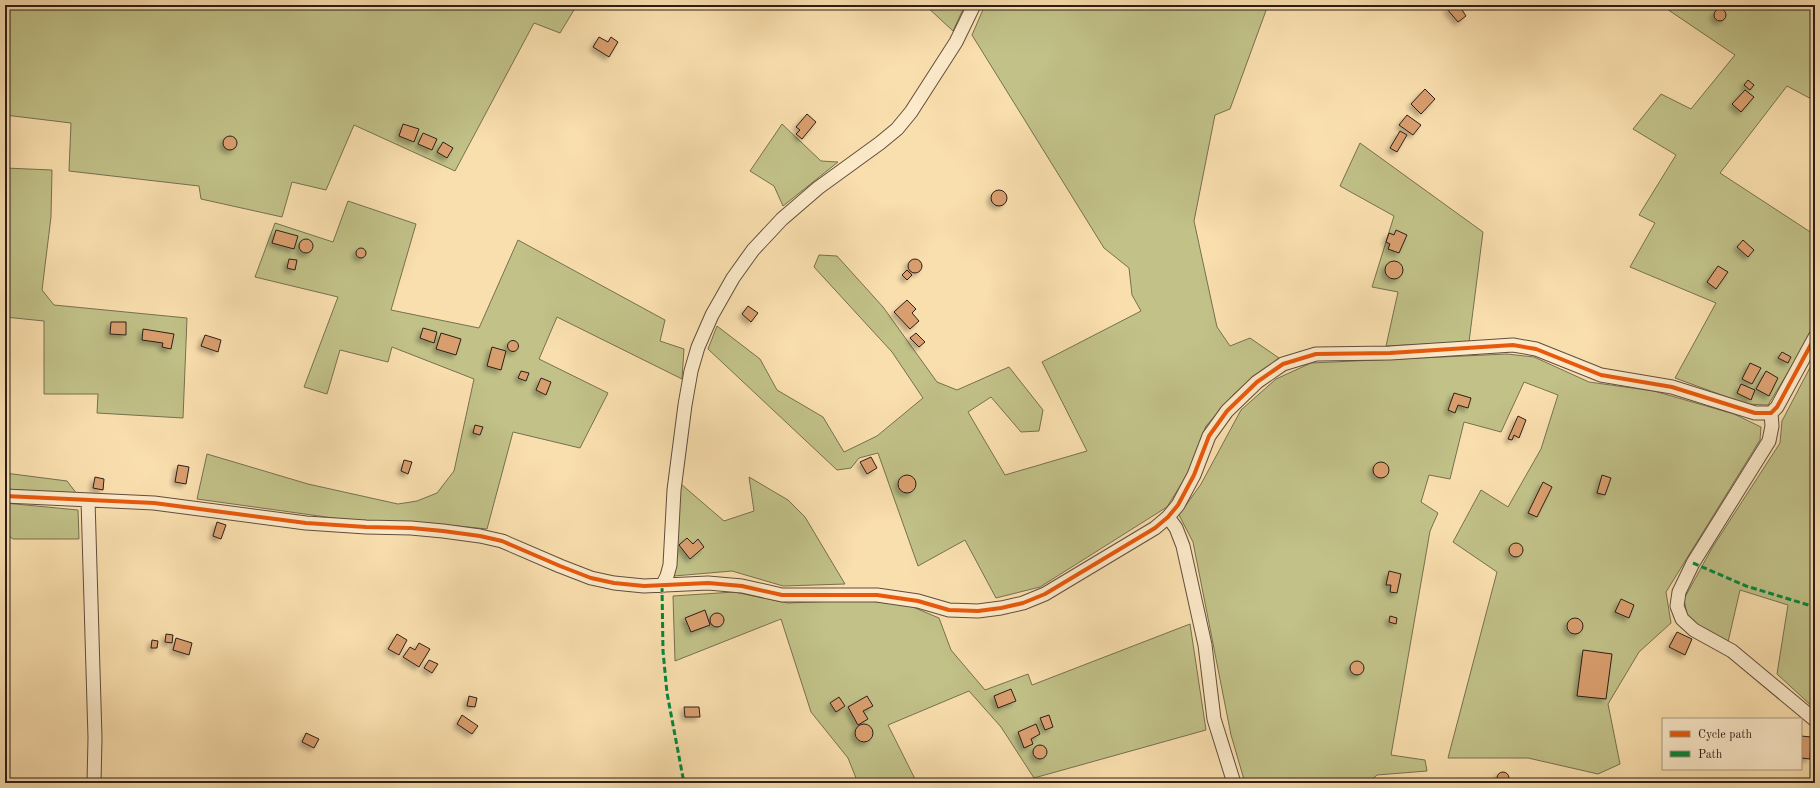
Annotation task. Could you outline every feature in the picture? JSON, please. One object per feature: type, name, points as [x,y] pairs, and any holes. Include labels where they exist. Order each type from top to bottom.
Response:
[{"type":"street","points":[[662,586],[670,565],[674,490],[691,371],[698,347],[712,315],[733,278],[753,250],[782,219],[818,188],[897,129],[910,112],[956,42],[974,5]]},
{"type":"street","points":[[5,496],[154,503],[306,523],[411,528],[480,536],[502,541],[591,578],[614,583],[662,586],[708,583],[742,586],[782,595],[877,595],[918,601],[949,610],[978,611],[1023,603],[1045,594],[1155,528],[1168,517],[1178,505],[1194,475],[1209,436],[1227,411],[1257,382],[1283,364],[1316,354],[1390,353],[1513,345],[1536,349],[1601,375],[1672,387],[1755,413],[1771,413],[1777,407],[1787,391],[1815,337]]},
{"type":"street","points":[[1771,413],[1772,426],[1769,441],[1693,563],[1679,592],[1678,606],[1682,620],[1694,630],[1732,651],[1815,720]]},
{"type":"street","points":[[88,500],[95,715],[94,783]]},
{"type":"street","points":[[1168,517],[1176,528],[1183,546],[1205,645],[1214,719],[1234,783]]},
{"type":"green space","points":[[5,5],[577,5],[560,33],[534,23],[455,171],[354,125],[326,190],[292,182],[282,217],[201,199],[199,186],[69,171],[71,123],[5,115]]},
{"type":"green space","points":[[925,5],[965,5],[953,31]]},
{"type":"green space","points":[[985,5],[1268,5],[1230,109],[1215,115],[1194,221],[1217,327],[1230,346],[1250,338],[1279,358],[1235,393],[1206,426],[1188,473],[1167,507],[1040,587],[996,598],[965,540],[918,566],[878,453],[859,458],[851,468],[837,470],[708,349],[717,326],[760,359],[777,390],[823,417],[844,452],[877,436],[923,398],[892,352],[814,267],[819,255],[837,256],[883,307],[937,382],[957,390],[1009,367],[1043,410],[1039,431],[1021,432],[991,397],[968,412],[1005,475],[1087,451],[1042,362],[1141,311],[1132,295],[1129,268],[1104,248],[972,35]]},
{"type":"green space","points":[[1661,5],[1815,5],[1815,101],[1787,86],[1720,173],[1815,235],[1815,323],[1804,346],[1768,405],[1746,404],[1675,378],[1716,303],[1630,267],[1655,223],[1639,215],[1676,155],[1633,129],[1661,94],[1691,109],[1735,55]]},
{"type":"green space","points":[[782,124],[821,161],[838,162],[783,206],[774,186],[750,171]]},
{"type":"green space","points":[[1360,143],[1483,232],[1469,342],[1386,346],[1398,292],[1372,287],[1394,216],[1340,186]]},
{"type":"green space","points":[[5,168],[52,170],[51,217],[42,290],[54,305],[187,318],[183,418],[97,413],[98,394],[44,394],[44,321],[5,317]]},
{"type":"green space","points":[[348,201],[416,224],[391,310],[479,328],[518,240],[665,320],[660,341],[684,349],[682,379],[557,317],[539,359],[608,393],[580,448],[513,432],[487,529],[458,526],[355,521],[197,499],[207,454],[308,484],[398,504],[417,501],[437,493],[454,471],[474,379],[392,347],[388,362],[340,350],[327,394],[304,387],[338,297],[255,277],[275,223],[333,242]]},
{"type":"green space","points":[[1507,354],[1534,357],[1589,382],[1654,391],[1734,414],[1761,427],[1760,440],[1666,592],[1671,623],[1639,652],[1608,704],[1620,764],[1598,774],[1528,758],[1448,758],[1497,572],[1453,542],[1481,490],[1508,507],[1541,449],[1558,395],[1524,382],[1501,432],[1464,422],[1450,479],[1429,475],[1421,502],[1438,513],[1430,531],[1391,755],[1425,760],[1427,771],[1377,775],[1368,783],[1245,783],[1231,735],[1193,542],[1179,515],[1201,484],[1241,410],[1276,379],[1311,363]]},
{"type":"green space","points":[[1815,358],[1815,709],[1777,674],[1788,605],[1740,590],[1728,642],[1697,626],[1687,615],[1684,599],[1712,548],[1780,443],[1782,421]]},
{"type":"green space","points":[[5,473],[67,481],[77,494],[5,489]]},
{"type":"green space","points":[[749,477],[788,500],[805,517],[845,584],[783,586],[732,571],[674,576],[681,484],[724,521],[754,511]]},
{"type":"green space","points":[[5,503],[78,510],[79,539],[13,539],[5,533]]},
{"type":"green space","points":[[734,592],[788,603],[860,600],[908,605],[939,618],[951,650],[985,690],[1028,674],[1032,685],[1190,624],[1206,730],[1034,778],[1001,727],[969,691],[888,725],[917,783],[858,783],[848,758],[811,712],[781,619],[675,661],[673,596]]},
{"type":"building","points":[[1452,5],[1468,5],[1462,10],[1466,16],[1458,22],[1447,9]]},
{"type":"building","points":[[1718,9],[1722,9],[1726,15],[1722,21],[1718,21],[1714,17],[1714,13]]},
{"type":"building","points":[[599,37],[608,42],[611,37],[618,42],[609,57],[593,47]]},
{"type":"building","points":[[1748,80],[1754,85],[1750,90],[1744,85]]},
{"type":"building","points":[[1425,89],[1435,99],[1421,114],[1411,104]]},
{"type":"building","points":[[1745,90],[1754,97],[1741,112],[1732,104]]},
{"type":"building","points":[[807,114],[816,122],[802,139],[796,134],[800,130],[796,127]]},
{"type":"building","points":[[1407,115],[1421,125],[1413,135],[1399,125]]},
{"type":"building","points":[[403,124],[419,129],[414,142],[399,136]]},
{"type":"building","points":[[1400,131],[1407,135],[1397,152],[1390,148]]},
{"type":"building","points":[[423,133],[437,139],[432,150],[418,144]]},
{"type":"building","points":[[227,136],[233,136],[237,140],[237,146],[233,150],[227,150],[223,146],[223,140]]},
{"type":"building","points":[[443,142],[453,148],[447,158],[437,152]]},
{"type":"building","points":[[999,190],[1006,195],[1007,198],[1002,205],[999,206],[992,201],[991,198],[996,191]]},
{"type":"building","points":[[276,230],[298,236],[294,249],[272,243]]},
{"type":"building","points":[[1396,230],[1407,235],[1399,253],[1388,249],[1390,244],[1386,242],[1389,233],[1394,235]]},
{"type":"building","points":[[303,239],[309,239],[313,243],[313,249],[309,253],[303,253],[299,249],[299,243]]},
{"type":"building","points":[[1743,240],[1754,250],[1748,257],[1737,247]]},
{"type":"building","points":[[359,248],[363,248],[365,249],[365,257],[359,258],[356,255],[356,251]]},
{"type":"building","points":[[289,259],[297,260],[295,270],[287,268]]},
{"type":"building","points":[[912,259],[918,259],[922,263],[922,269],[918,273],[912,273],[908,269],[908,263]]},
{"type":"building","points":[[1394,261],[1400,264],[1403,270],[1400,276],[1394,279],[1388,276],[1385,270],[1388,264]]},
{"type":"building","points":[[1718,266],[1728,272],[1716,289],[1707,282]]},
{"type":"building","points":[[907,270],[912,275],[907,280],[902,275]]},
{"type":"building","points":[[907,300],[916,309],[912,313],[919,321],[910,329],[894,312]]},
{"type":"building","points":[[748,306],[758,313],[751,322],[742,314]]},
{"type":"building","points":[[111,322],[126,322],[126,335],[110,334]]},
{"type":"building","points":[[423,328],[437,332],[434,343],[420,338]]},
{"type":"building","points":[[143,329],[174,334],[171,349],[162,347],[163,343],[142,340]]},
{"type":"building","points":[[441,333],[461,339],[456,355],[436,349]]},
{"type":"building","points":[[916,333],[925,342],[919,347],[910,338]]},
{"type":"building","points":[[205,335],[221,340],[218,352],[201,346]]},
{"type":"building","points":[[513,340],[517,342],[519,346],[517,350],[513,352],[509,350],[507,346],[509,342]]},
{"type":"building","points":[[492,347],[506,351],[501,370],[487,366]]},
{"type":"building","points":[[1782,352],[1791,357],[1788,363],[1778,358]]},
{"type":"building","points":[[1750,363],[1761,368],[1752,384],[1742,379]]},
{"type":"building","points":[[521,371],[529,373],[526,381],[518,378]]},
{"type":"building","points":[[1766,371],[1778,378],[1769,396],[1756,389]]},
{"type":"building","points":[[541,378],[551,382],[546,395],[536,390]]},
{"type":"building","points":[[1741,384],[1755,390],[1751,400],[1737,393]]},
{"type":"building","points":[[1454,393],[1471,398],[1468,408],[1458,405],[1455,413],[1448,410]]},
{"type":"building","points":[[1518,416],[1526,420],[1519,438],[1514,435],[1512,440],[1508,439]]},
{"type":"building","points":[[475,425],[483,427],[480,435],[473,433]]},
{"type":"building","points":[[871,457],[877,468],[867,474],[860,462]]},
{"type":"building","points":[[404,460],[412,462],[408,474],[401,471]]},
{"type":"building","points":[[1381,462],[1388,467],[1389,470],[1384,477],[1381,478],[1374,473],[1373,470],[1378,463]]},
{"type":"building","points":[[178,465],[189,467],[186,484],[175,482]]},
{"type":"building","points":[[907,475],[913,478],[916,484],[913,490],[907,493],[901,490],[898,484],[901,478]]},
{"type":"building","points":[[1602,475],[1611,478],[1605,495],[1597,493]]},
{"type":"building","points":[[95,477],[104,479],[103,490],[93,488]]},
{"type":"building","points":[[1543,482],[1552,487],[1537,517],[1528,513]]},
{"type":"building","points":[[217,522],[226,525],[221,539],[213,536]]},
{"type":"building","points":[[687,538],[693,544],[698,539],[704,547],[690,559],[679,545]]},
{"type":"building","points":[[1516,543],[1521,545],[1523,550],[1521,555],[1516,557],[1511,555],[1509,550],[1511,545]]},
{"type":"building","points":[[1389,571],[1401,574],[1397,593],[1390,592],[1391,585],[1386,585]]},
{"type":"building","points":[[1621,599],[1634,605],[1629,618],[1615,612]]},
{"type":"building","points":[[705,610],[710,625],[691,632],[685,618]]},
{"type":"building","points":[[714,613],[720,613],[724,617],[724,623],[720,627],[714,627],[710,623],[710,617]]},
{"type":"building","points":[[1390,616],[1397,618],[1396,624],[1389,622]]},
{"type":"building","points":[[1575,618],[1582,623],[1583,626],[1578,633],[1575,634],[1568,629],[1567,626],[1572,619]]},
{"type":"building","points":[[1677,632],[1692,639],[1685,655],[1669,647]]},
{"type":"building","points":[[166,634],[173,635],[172,643],[165,642]]},
{"type":"building","points":[[397,634],[407,640],[399,655],[388,649]]},
{"type":"building","points":[[176,638],[192,643],[189,655],[173,650]]},
{"type":"building","points":[[152,640],[158,641],[157,648],[151,648]]},
{"type":"building","points":[[419,643],[430,649],[419,667],[403,657],[410,647],[415,650]]},
{"type":"building","points":[[1583,650],[1612,654],[1606,699],[1577,696]]},
{"type":"building","points":[[429,660],[438,664],[432,673],[424,668]]},
{"type":"building","points":[[1357,661],[1362,663],[1364,668],[1362,673],[1357,675],[1352,673],[1350,668],[1352,663]]},
{"type":"building","points":[[1011,689],[1016,701],[998,708],[994,696]]},
{"type":"building","points":[[469,696],[477,698],[475,707],[467,706]]},
{"type":"building","points":[[867,696],[873,706],[863,711],[868,719],[858,725],[848,707]]},
{"type":"building","points":[[839,697],[845,706],[836,712],[830,703]]},
{"type":"building","points":[[684,707],[699,707],[700,717],[685,717]]},
{"type":"building","points":[[462,715],[478,726],[472,734],[457,724]]},
{"type":"building","points":[[1049,715],[1053,727],[1045,730],[1040,718]]},
{"type":"building","points":[[864,724],[870,727],[873,733],[870,739],[864,742],[858,739],[855,733],[858,727]]},
{"type":"building","points":[[1036,724],[1040,734],[1031,739],[1033,744],[1024,748],[1018,732]]},
{"type":"building","points":[[306,733],[319,739],[314,748],[302,742]]},
{"type":"building","points":[[1802,736],[1811,737],[1810,759],[1802,758]]},
{"type":"building","points":[[1037,745],[1043,745],[1047,749],[1047,755],[1043,759],[1037,759],[1033,755],[1033,749]]},
{"type":"building","points":[[1503,772],[1507,774],[1509,778],[1507,782],[1503,784],[1499,782],[1497,778],[1499,774]]},
{"type":"marked path","points":[[1693,563],[1746,586],[1815,607]]},
{"type":"marked path","points":[[662,586],[663,651],[667,693],[684,783]]},
{"type":"cycle path","points":[[5,496],[154,503],[306,523],[443,531],[480,536],[502,541],[591,578],[614,583],[644,586],[708,583],[742,586],[782,595],[877,595],[918,601],[949,610],[978,611],[1023,603],[1045,594],[1155,528],[1168,517],[1178,505],[1194,475],[1209,436],[1227,411],[1257,382],[1283,364],[1316,354],[1390,353],[1513,345],[1536,349],[1601,375],[1672,387],[1755,413],[1771,413],[1777,407],[1815,337]]}]
